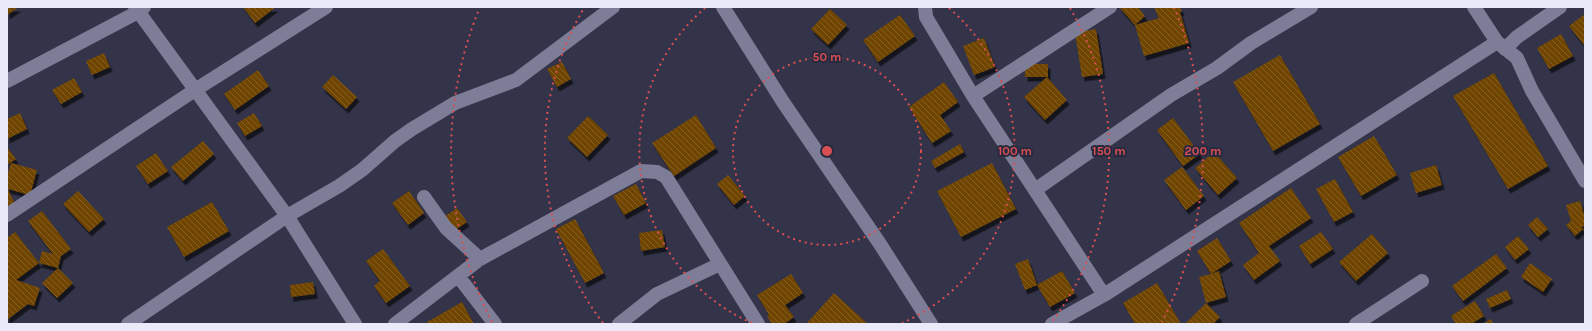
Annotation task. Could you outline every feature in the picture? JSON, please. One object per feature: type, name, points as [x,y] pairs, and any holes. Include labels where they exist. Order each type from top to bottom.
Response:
[{"type":"street","points":[[7,215],[195,90],[326,7]]},
{"type":"street","points":[[128,324],[287,216],[339,186],[362,170],[395,141],[455,103],[516,80],[613,7]]},
{"type":"street","points":[[723,7],[783,102],[880,244],[931,324]]},
{"type":"street","points":[[925,7],[926,17],[973,96],[1104,295]]},
{"type":"street","points":[[973,96],[1110,7]]},
{"type":"street","points":[[1035,190],[1171,95],[1217,68],[1251,43],[1311,7]]},
{"type":"street","points":[[1474,7],[1501,46],[1517,58],[1532,91],[1585,181]]},
{"type":"street","points":[[1052,324],[1104,295],[1517,37],[1560,7]]},
{"type":"street","points":[[7,81],[139,9],[195,90],[287,216],[355,324]]},
{"type":"street","points":[[395,324],[480,259],[641,171],[657,172],[666,177],[758,324]]},
{"type":"street","points":[[424,197],[446,228],[480,259]]},
{"type":"street","points":[[619,324],[657,294],[720,264]]},
{"type":"street","points":[[458,276],[495,324]]},
{"type":"street","points":[[1356,324],[1422,281]]},
{"type":"building","points":[[7,7],[19,7],[7,15]]},
{"type":"building","points":[[243,7],[276,7],[255,23]]},
{"type":"building","points":[[1119,7],[1138,7],[1145,16],[1135,25]]},
{"type":"building","points":[[1154,7],[1180,7],[1182,11],[1180,12],[1189,43],[1144,56],[1135,25],[1159,18]]},
{"type":"building","points":[[830,9],[847,25],[828,45],[811,29]]},
{"type":"building","points":[[1585,14],[1585,44],[1584,45],[1569,26]]},
{"type":"building","points":[[900,15],[915,36],[878,62],[863,40]]},
{"type":"building","points":[[1096,29],[1103,74],[1082,77],[1075,33]]},
{"type":"building","points":[[1561,34],[1573,56],[1549,69],[1537,48]]},
{"type":"building","points":[[984,38],[995,67],[974,75],[963,46]]},
{"type":"building","points":[[104,53],[110,67],[92,75],[86,61]]},
{"type":"building","points":[[1280,55],[1320,124],[1273,151],[1233,82]]},
{"type":"building","points":[[562,62],[571,79],[557,87],[547,69]]},
{"type":"building","points":[[1025,64],[1048,64],[1048,77],[1025,77]]},
{"type":"building","points":[[258,70],[269,86],[235,110],[224,94]]},
{"type":"building","points":[[1494,73],[1548,166],[1508,189],[1453,96]]},
{"type":"building","points":[[333,75],[357,97],[346,109],[322,87]]},
{"type":"building","points":[[1047,77],[1067,100],[1045,120],[1024,97]]},
{"type":"building","points":[[74,78],[82,92],[61,104],[52,90]]},
{"type":"building","points":[[944,82],[958,102],[940,115],[951,131],[932,143],[909,107]]},
{"type":"building","points":[[20,113],[27,129],[7,139],[7,119]]},
{"type":"building","points":[[254,113],[262,126],[245,136],[237,123]]},
{"type":"building","points":[[696,115],[716,148],[674,176],[652,143]]},
{"type":"building","points":[[588,116],[608,135],[587,157],[567,138]]},
{"type":"building","points":[[1173,118],[1200,154],[1183,166],[1157,130]]},
{"type":"building","points":[[1374,136],[1397,175],[1361,196],[1338,157]]},
{"type":"building","points":[[203,141],[214,154],[183,181],[171,167]]},
{"type":"building","points":[[960,144],[964,152],[935,168],[931,161]]},
{"type":"building","points":[[7,147],[16,159],[7,165]]},
{"type":"building","points":[[1214,152],[1237,178],[1218,195],[1195,168]]},
{"type":"building","points":[[156,153],[168,171],[148,184],[136,166]]},
{"type":"building","points":[[11,163],[37,170],[30,195],[8,189],[15,204],[7,207],[7,176]]},
{"type":"building","points":[[992,163],[1016,209],[961,237],[937,191]]},
{"type":"building","points":[[1436,165],[1442,185],[1416,193],[1410,173]]},
{"type":"building","points":[[1182,167],[1204,196],[1186,210],[1164,180]]},
{"type":"building","points":[[728,175],[745,196],[734,205],[717,184]]},
{"type":"building","points":[[1335,179],[1353,212],[1334,222],[1316,189]]},
{"type":"building","points":[[636,184],[646,203],[624,215],[613,196]]},
{"type":"building","points":[[1291,188],[1311,218],[1269,246],[1280,261],[1254,280],[1243,265],[1259,253],[1239,223]]},
{"type":"building","points":[[78,191],[104,219],[89,232],[63,204]]},
{"type":"building","points":[[409,191],[424,213],[408,225],[392,203]]},
{"type":"building","points":[[1580,201],[1585,218],[1585,226],[1581,227],[1583,229],[1575,236],[1566,225],[1571,221],[1566,205]]},
{"type":"building","points":[[212,202],[229,231],[184,257],[167,227]]},
{"type":"building","points":[[457,208],[467,222],[454,231],[444,217]]},
{"type":"building","points":[[42,211],[71,249],[61,256],[58,268],[39,263],[42,251],[53,254],[28,221]]},
{"type":"building","points":[[1537,217],[1548,229],[1538,237],[1528,225]]},
{"type":"building","points":[[575,219],[604,273],[585,283],[556,229]]},
{"type":"building","points":[[662,230],[665,247],[641,251],[639,233]]},
{"type":"building","points":[[15,232],[39,263],[16,280],[40,288],[34,306],[28,304],[7,320],[7,238]]},
{"type":"building","points":[[1321,232],[1333,249],[1310,264],[1299,246]]},
{"type":"building","points":[[1372,234],[1388,253],[1356,281],[1339,262]]},
{"type":"building","points":[[1518,236],[1529,249],[1515,260],[1505,247]]},
{"type":"building","points":[[1217,238],[1231,261],[1211,274],[1197,251]]},
{"type":"building","points":[[383,249],[410,286],[386,303],[374,286],[380,281],[366,261]]},
{"type":"building","points":[[1496,254],[1507,268],[1463,301],[1452,286]]},
{"type":"building","points":[[1028,259],[1037,285],[1025,290],[1015,264]]},
{"type":"building","points":[[1530,263],[1552,279],[1543,292],[1521,277]]},
{"type":"building","points":[[58,268],[73,283],[57,298],[42,283]]},
{"type":"building","points":[[1062,271],[1075,293],[1050,307],[1037,285]]},
{"type":"building","points":[[1219,271],[1226,297],[1206,303],[1199,277]]},
{"type":"building","points":[[791,274],[803,293],[785,305],[794,317],[784,324],[772,324],[767,316],[769,315],[757,295]]},
{"type":"building","points":[[313,282],[315,294],[291,297],[290,285]]},
{"type":"building","points":[[1157,283],[1181,324],[1135,324],[1123,303]]},
{"type":"building","points":[[1507,290],[1511,299],[1490,308],[1486,299]]},
{"type":"building","points":[[834,293],[868,324],[806,324]]},
{"type":"building","points":[[1475,301],[1484,316],[1471,324],[1456,324],[1451,316]]},
{"type":"building","points":[[462,302],[474,324],[428,324],[427,322]]},
{"type":"building","points":[[1206,303],[1220,317],[1213,324],[1185,324]]},
{"type":"building","points":[[1490,319],[1494,324],[1484,324]]}]
